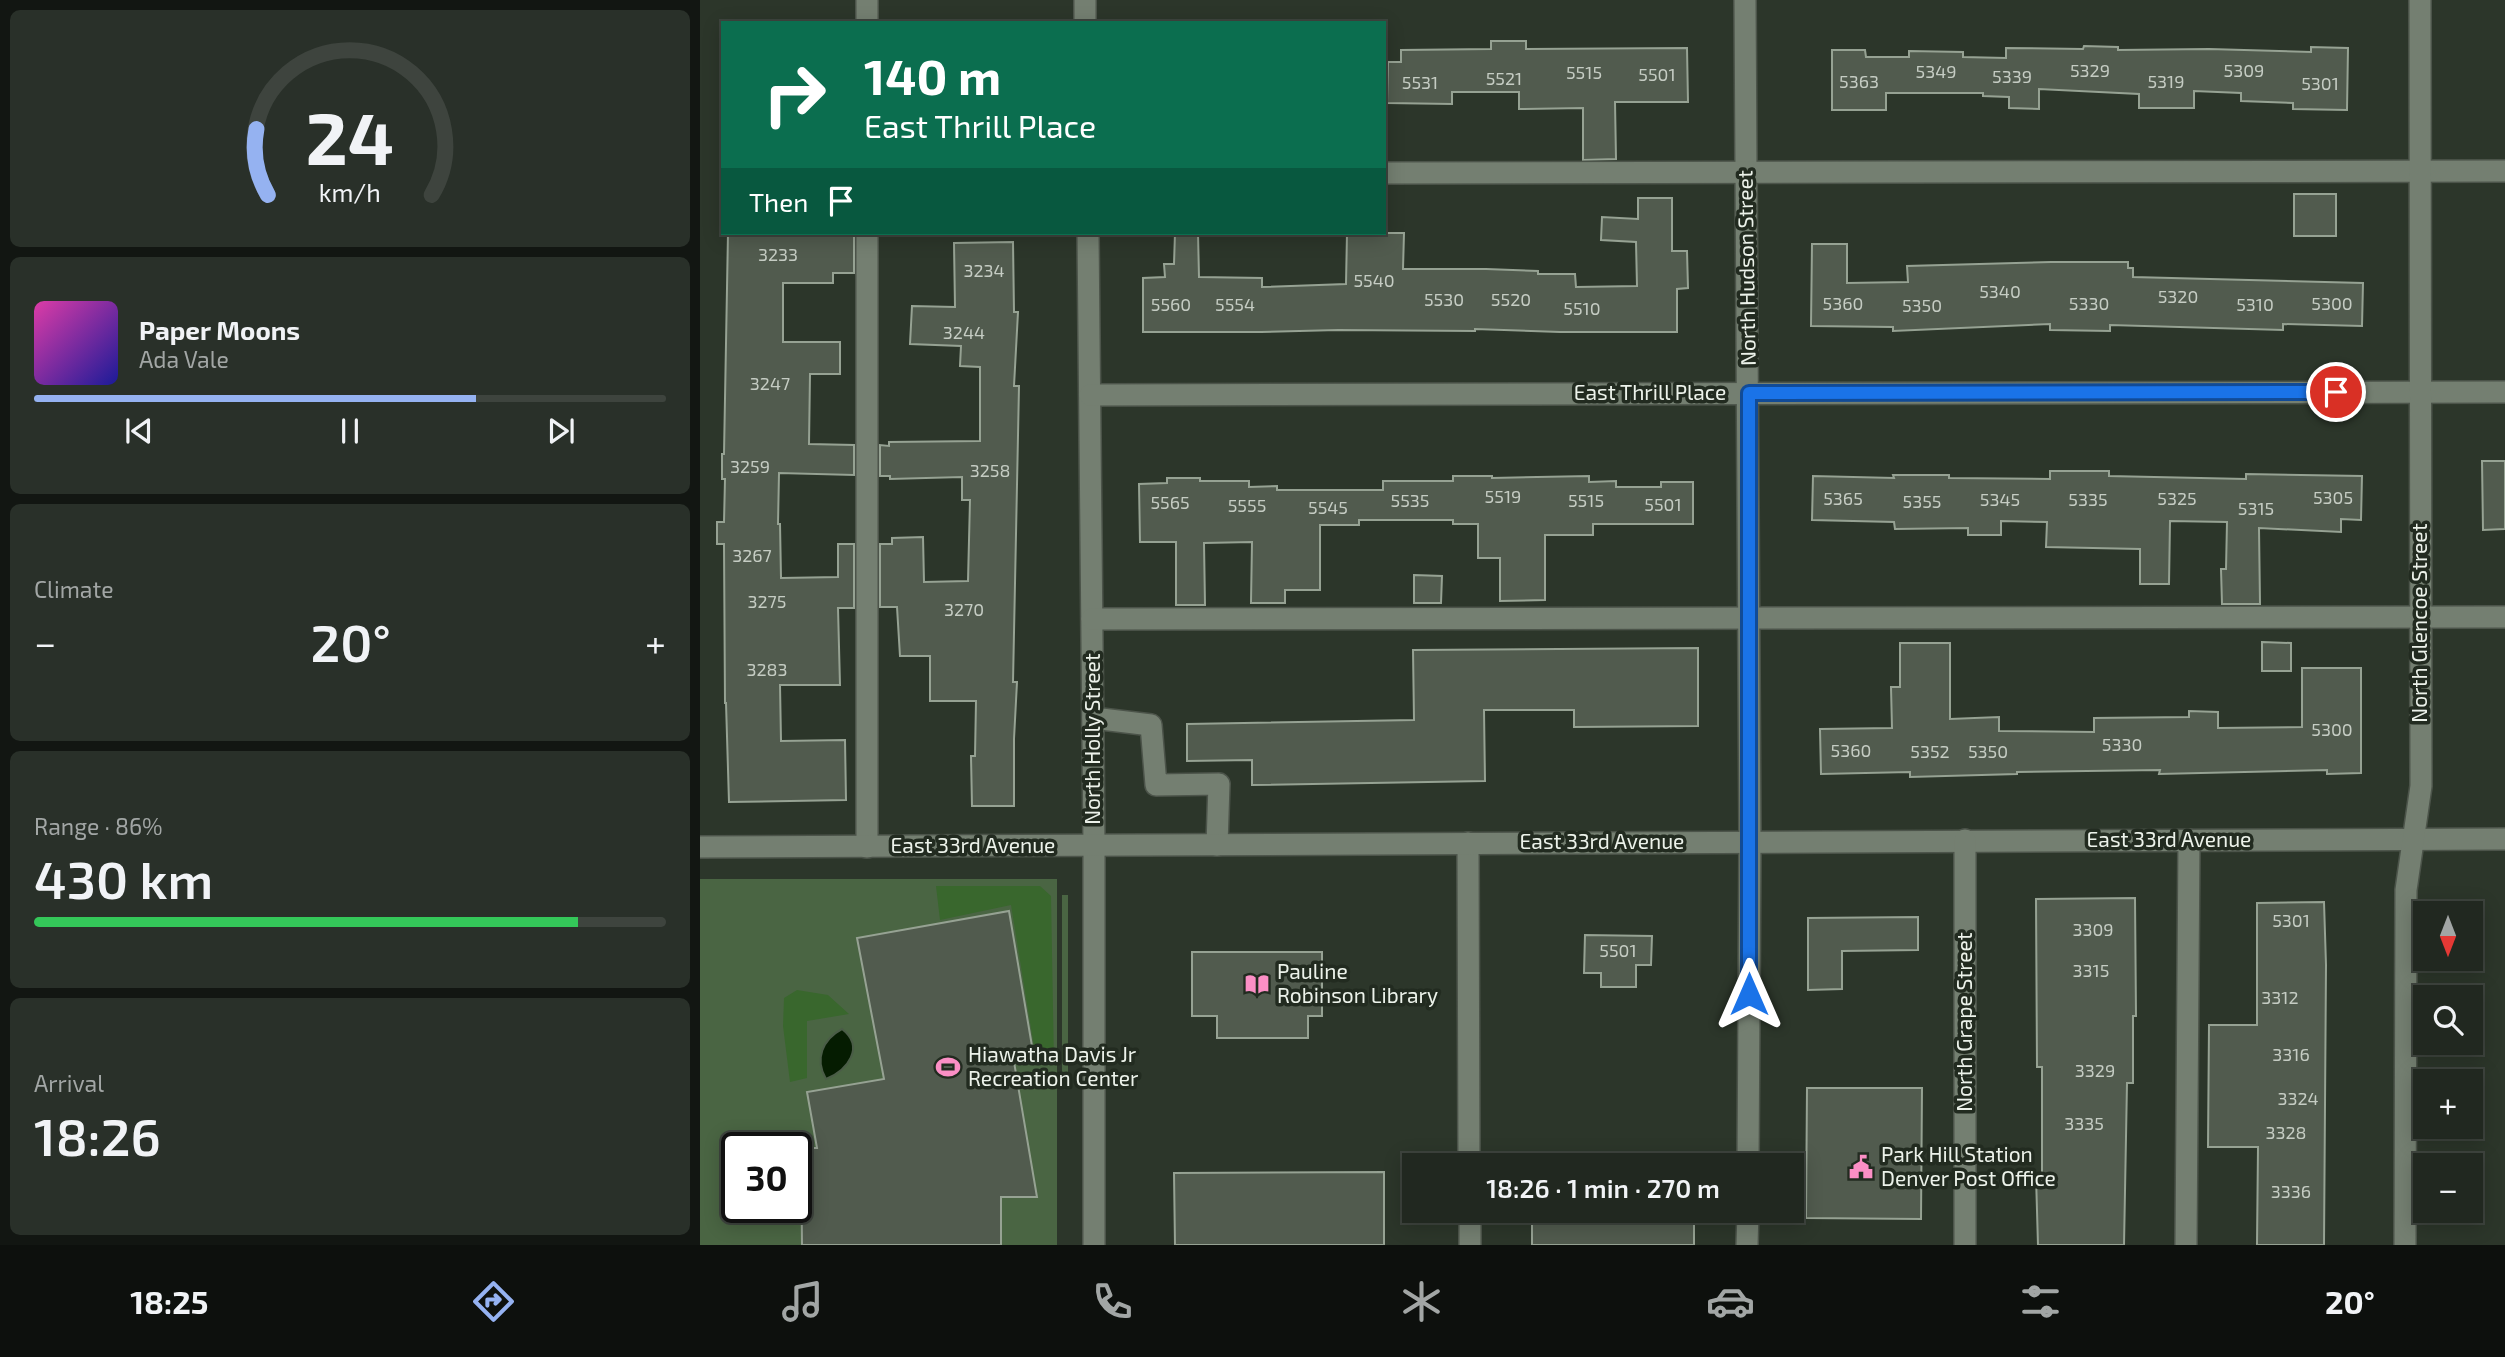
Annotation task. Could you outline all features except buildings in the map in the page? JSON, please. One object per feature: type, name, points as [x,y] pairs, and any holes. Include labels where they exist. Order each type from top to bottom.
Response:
[{"type":"street","points":[[867,0],[867,21]]},
{"type":"street","points":[[1085,0],[1085,21]]},
{"type":"street","name":"North Hudson Street","points":[[1745,0],[1749,393],[1748,1153]]},
{"type":"street","name":"North Glencoe Street","points":[[2405,1245],[2406,890],[2421,786],[2420,0]]},
{"type":"street","points":[[1386,173],[2505,171]]},
{"type":"street","points":[[867,235],[867,847]]},
{"type":"street","name":"North Holly Street","points":[[1088,235],[1094,845],[1094,1245]]},
{"type":"street","name":"East Thrill Place","points":[[1090,395],[2505,392]]},
{"type":"street","points":[[1092,619],[2505,617]]},
{"type":"street","points":[[1093,718],[1151,725],[1156,785],[1219,784],[1217,845]]},
{"type":"street","name":"East 33rd Avenue","points":[[700,847],[2505,839]]},
{"type":"street","name":"North Grape Street","points":[[1965,840],[1965,1245]]},
{"type":"street","points":[[2186,1245],[2189,840]]},
{"type":"street","points":[[1468,843],[1469,1153]]},
{"type":"street","points":[[1470,1223],[1470,1245]]},
{"type":"street","points":[[1747,1245],[1748,1223]]},
{"type":"shaded area","points":[[700,879],[1057,879],[1057,1245],[700,1245]]},
{"type":"shaded area","points":[[1062,895],[1068,895],[1068,1077],[1062,1077]]},
{"type":"shaded area","points":[[842,1029],[852,1043],[851,1057],[841,1070],[826,1079],[822,1072],[822,1050],[830,1038]]},
{"type":"green space","points":[[936,886],[1040,886],[1051,896],[1054,1064],[1037,1065],[1011,905],[940,920]]},
{"type":"green space","points":[[797,990],[828,995],[849,1014],[807,1021],[807,1078],[790,1082],[783,1026],[784,998]]},
{"type":"place","name":"Pauline Robinson Library","points":[[1257,984]]},
{"type":"place","name":"Hiawatha Davis Jr Recreation Center","points":[[948,1067]]},
{"type":"place","name":"Park Hill Station Denver Post Office","points":[[1861,1167]]},
{"type":"route","points":[[1749,994],[1749,393],[2336,392]]}]
